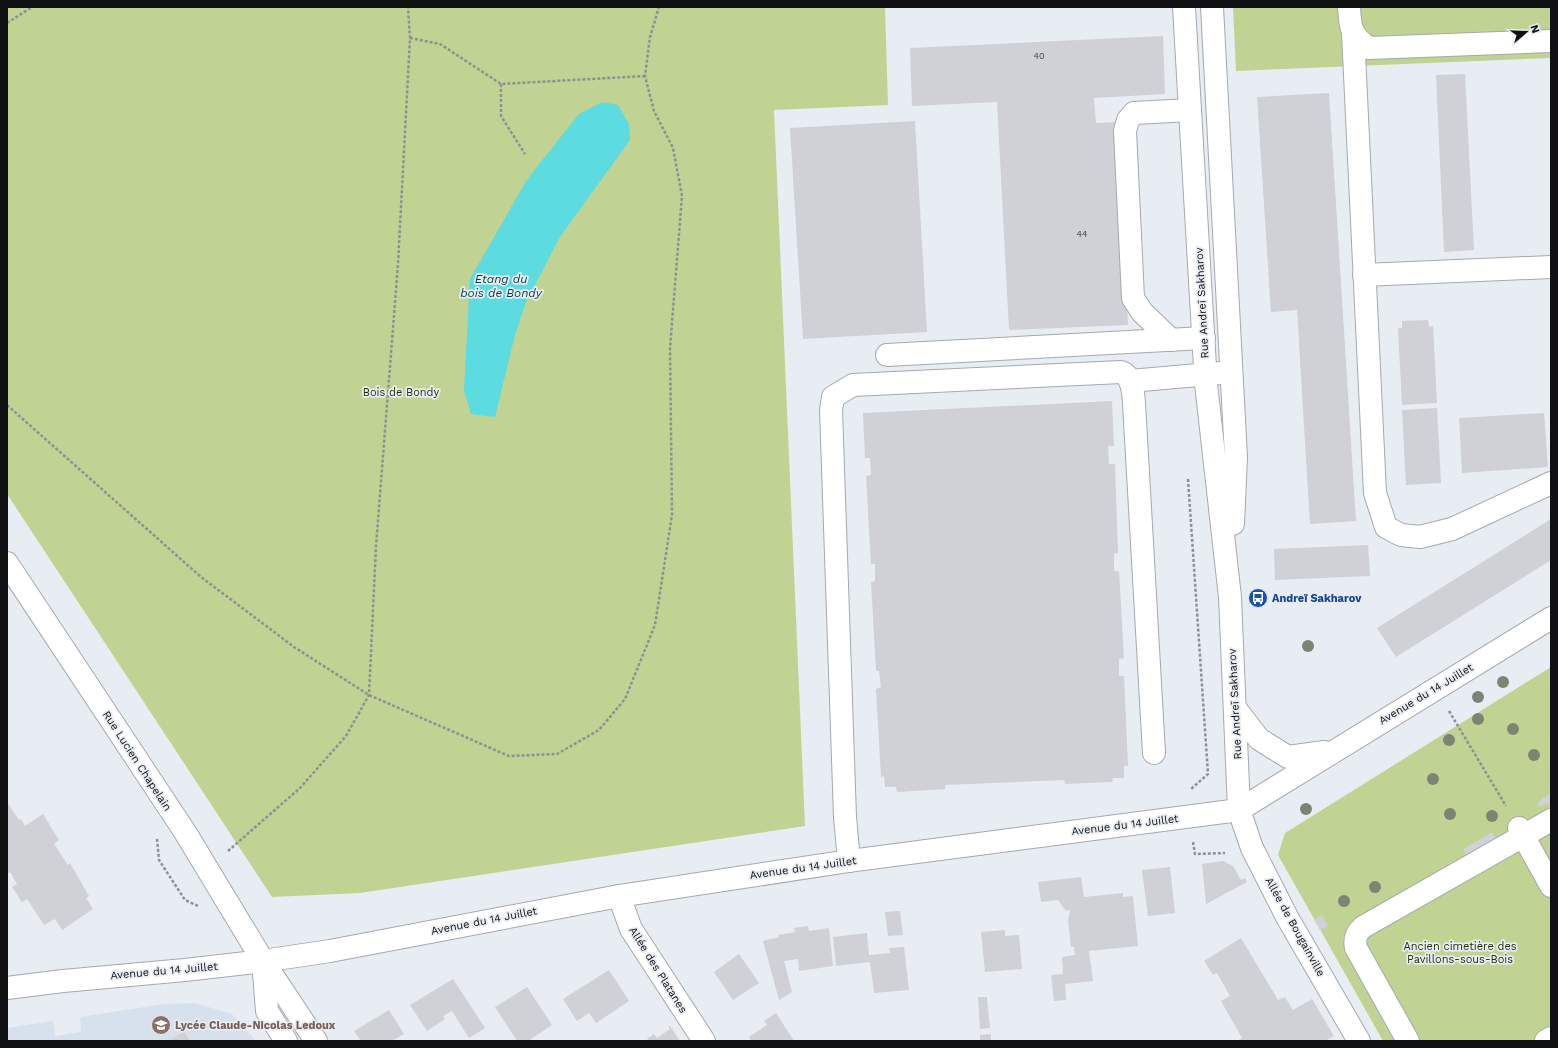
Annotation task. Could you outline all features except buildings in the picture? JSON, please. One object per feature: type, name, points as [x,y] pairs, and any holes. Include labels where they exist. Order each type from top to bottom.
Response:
[{"type":"street","name":"Rue Andreï Sakharov","points":[[1184,7],[1206,375],[1230,597],[1239,810]]},
{"type":"street","name":"Rue Andreï Sakharov","points":[[1212,7],[1236,457],[1230,597]]},
{"type":"street","points":[[1349,7],[1350,22],[1353,33],[1375,493],[1386,527],[1401,535],[1420,537],[1452,529],[1551,484]]},
{"type":"street","points":[[1353,33],[1358,41],[1369,48],[1378,49],[1551,41]]},
{"type":"street","points":[[1171,340],[1142,312],[1133,298],[1125,131],[1128,120],[1134,113],[1190,110]]},
{"type":"street","points":[[1364,275],[1551,267]]},
{"type":"street","points":[[887,355],[1204,338]]},
{"type":"street","points":[[849,861],[844,802],[831,410],[833,397],[853,385],[1121,372],[1130,380],[1134,403],[1154,753]]},
{"type":"street","points":[[1130,380],[1231,372]]},
{"type":"street","name":"Rue Lucien Chapelain","points":[[7,563],[208,869],[264,961],[316,1041]]},
{"type":"street","name":"Avenue du 14 Juillet","points":[[7,988],[264,961],[330,951],[618,896],[849,861],[1239,810],[1551,618]]},
{"type":"street","points":[[1235,708],[1259,739],[1288,757],[1331,752]]},
{"type":"street","name":"Allée de Bougainville","points":[[1239,810],[1252,848],[1287,917],[1359,1041]]},
{"type":"street","points":[[1408,1041],[1356,948],[1355,937],[1357,932],[1521,832],[1551,820]]},
{"type":"street","points":[[1521,832],[1551,886]]},
{"type":"street","name":"Allée des Platanes","points":[[618,896],[631,929],[704,1041]]},
{"type":"street","points":[[264,961],[267,1011],[286,1041]]},
{"type":"street","points":[[1546,1041],[1551,1038]]},
{"type":"path","points":[[7,23],[32,7]]},
{"type":"path","points":[[208,869],[300,788],[346,736],[369,695],[376,546],[398,264],[410,38],[408,7]]},
{"type":"path","points":[[7,405],[201,577],[294,647],[369,695],[509,756],[557,754],[598,730],[625,699],[655,625],[672,515],[670,348],[682,196],[673,148],[654,111],[645,76],[650,37],[659,7]]},
{"type":"path","points":[[410,38],[440,44],[501,84],[645,76]]},
{"type":"path","points":[[501,84],[501,116],[525,154]]},
{"type":"path","points":[[1436,688],[1521,832]]},
{"type":"shaded area","name":"Lycée Claude-Nicolas Ledoux","points":[[195,1003],[232,1014],[256,1041],[7,1041],[7,1028],[53,1021],[55,1036],[81,1032],[80,1017],[164,1004]]},
{"type":"green space","name":"Bois de Bondy","points":[[7,7],[885,7],[888,105],[774,110],[805,826],[360,893],[272,897],[7,494]]},
{"type":"green space","points":[[1233,7],[1551,7],[1551,58],[1236,71]]},
{"type":"green space","name":"Ancien cimetière des Pavillons-sous-Bois","points":[[1551,667],[1551,1041],[1383,1041],[1278,855],[1285,833]]},
{"type":"water","name":"Etang du bois de Bondy","points":[[602,102],[618,105],[629,124],[630,140],[560,237],[526,302],[515,335],[495,417],[471,414],[464,390],[470,279],[528,178],[579,114]]},
{"type":"place","name":"Andreï Sakharov","points":[[1258,598]]},
{"type":"place","name":"Lycée Claude-Nicolas Ledoux","points":[[161,1025]]}]
